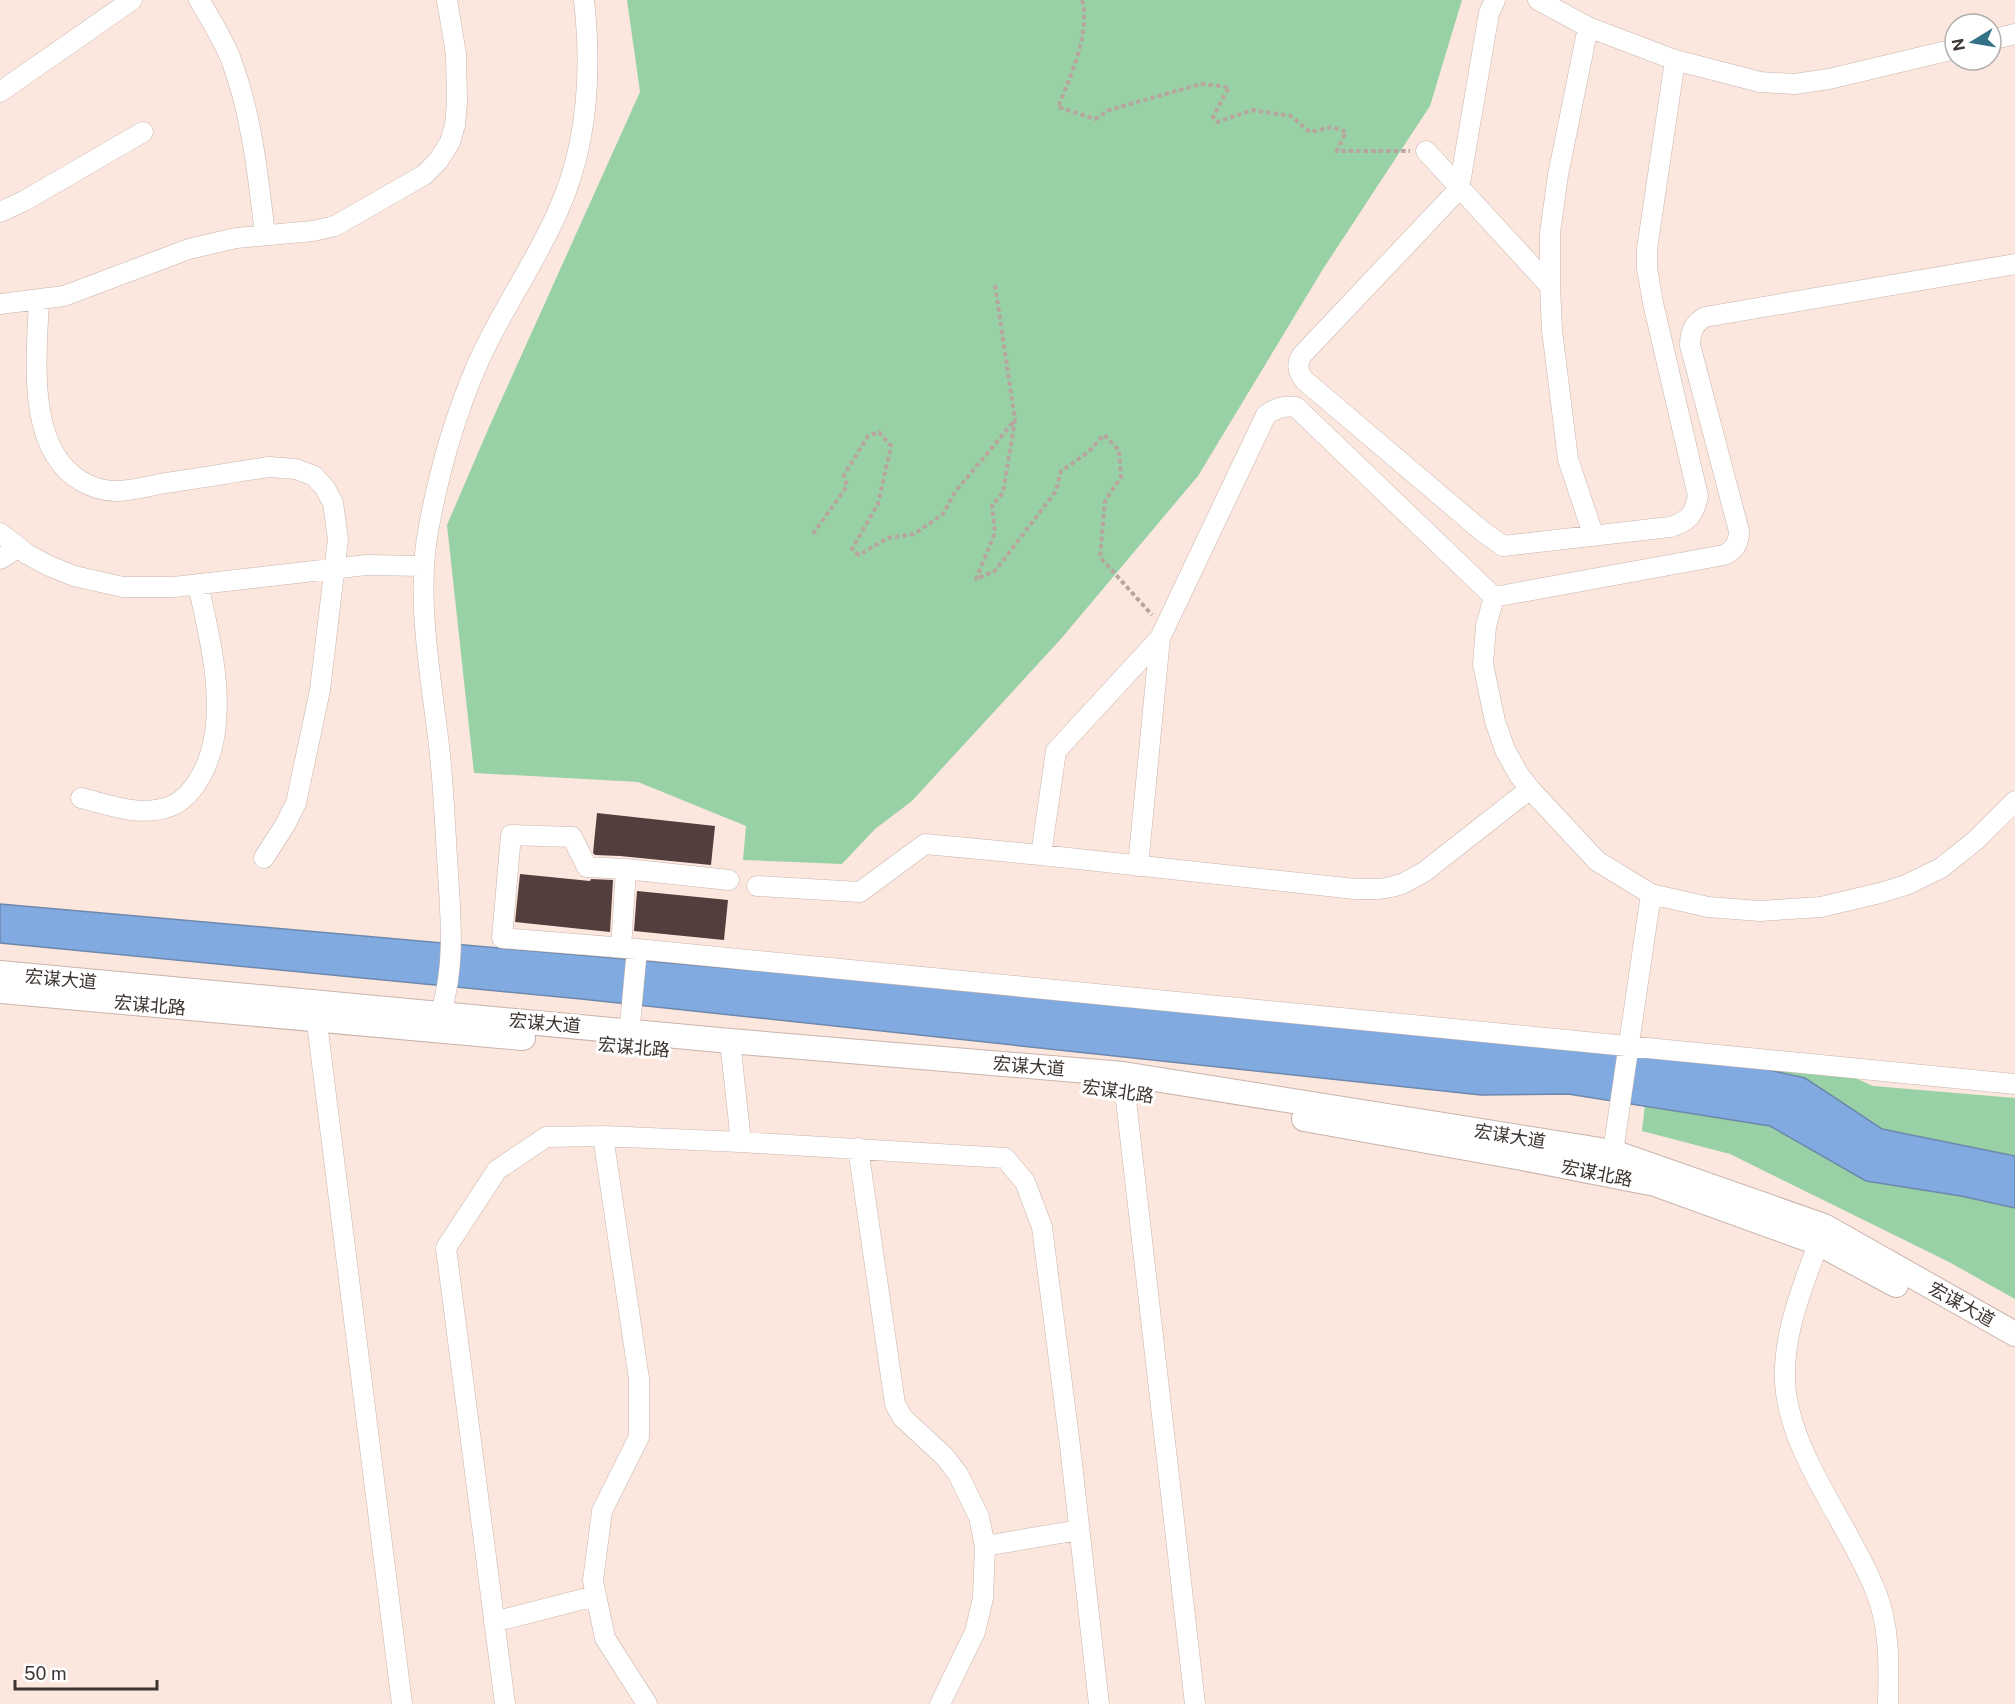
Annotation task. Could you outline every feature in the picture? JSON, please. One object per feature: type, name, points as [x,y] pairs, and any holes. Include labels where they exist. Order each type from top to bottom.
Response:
[{"type":"main road","name":"宏谋大道","points":[[0,973],[315,1012],[441,1013],[628,1039],[1124,1083],[1613,1152],[1821,1234],[2015,1334]]},
{"type":"main road","name":"宏谋北路","points":[[0,991],[315,1012],[628,1039]]},
{"type":"main road","name":"宏谋北路","points":[[1124,1083],[1258,1111],[1654,1184],[1821,1234],[2015,1350]]},
{"type":"street","points":[[0,92],[132,0]]},
{"type":"street","points":[[199,0],[229,56],[240,88],[254,146],[265,235]]},
{"type":"street","points":[[0,304],[64,296],[189,249],[236,238],[313,231],[335,226],[424,175],[450,142],[455,125],[456,54],[447,0]]},
{"type":"street","points":[[441,1013],[447,990],[452,940],[440,756],[427,652],[424,566],[428,527],[460,409],[478,363],[558,213],[573,174],[582,138],[588,81],[588,36],[584,0]]},
{"type":"street","points":[[1495,0],[1489,13],[1459,189],[1302,355],[1298,366],[1300,375],[1482,531],[1503,546],[1670,526],[1683,523],[1692,514],[1698,496],[1647,268],[1647,249],[1675,60]]},
{"type":"street","points":[[1538,0],[1588,27],[1675,60],[1760,82],[1795,84],[1828,79],[1943,51]]},
{"type":"street","points":[[1588,27],[1558,175],[1550,233],[1550,286],[1552,330],[1568,459],[1593,534]]},
{"type":"street","points":[[0,212],[24,201],[143,132]]},
{"type":"street","points":[[1426,151],[1550,286]]},
{"type":"street","points":[[1494,597],[1724,555],[1735,547],[1739,539],[1739,531],[1690,345],[1692,328],[1698,321],[1705,317],[2015,264]]},
{"type":"street","points":[[39,299],[37,352],[40,416],[46,441],[64,470],[87,485],[116,491],[269,466],[296,469],[314,476],[325,488],[333,503],[338,539],[320,690],[296,802],[285,825],[264,858]]},
{"type":"street","points":[[1041,855],[1056,751],[1162,633],[1266,415],[1273,410],[1288,406],[1296,407],[1494,597]]},
{"type":"street","points":[[0,533],[18,548],[47,565],[74,576],[101,583],[144,588],[198,585],[366,565],[424,566]]},
{"type":"street","points":[[0,560],[18,548]]},
{"type":"street","points":[[81,798],[133,811],[153,810],[171,806],[185,798],[196,785],[214,747],[218,704],[208,628],[198,585]]},
{"type":"street","points":[[1494,597],[1486,626],[1483,664],[1495,721],[1505,750],[1518,775],[1597,861],[1651,894],[1708,907],[1760,911],[1821,907],[1880,893],[1906,885],[1941,868],[1976,840],[2015,801]]},
{"type":"street","points":[[1138,866],[1162,633]]},
{"type":"street","points":[[757,886],[860,892],[925,844],[1356,889],[1391,887],[1402,884],[1424,872],[1530,789]]},
{"type":"street","points":[[729,880],[587,867],[572,837],[511,836],[502,938],[629,948],[2015,1084]]},
{"type":"street","points":[[626,869],[629,948],[628,1039]]},
{"type":"street","points":[[1613,1152],[1651,894]]},
{"type":"street","points":[[315,1012],[402,1704]]},
{"type":"street","points":[[730,1048],[741,1142]]},
{"type":"street","points":[[1124,1083],[1195,1704]]},
{"type":"street","points":[[603,1136],[639,1379],[639,1437],[602,1511],[593,1581],[605,1638],[647,1704]]},
{"type":"street","points":[[505,1704],[446,1248],[497,1170],[546,1137],[603,1136],[858,1148],[1005,1158],[1025,1182],[1042,1227],[1098,1704]]},
{"type":"street","points":[[858,1148],[895,1404],[903,1418],[945,1457],[958,1474],[979,1517],[985,1546],[983,1598],[975,1632],[940,1704]]},
{"type":"street","points":[[1821,1234],[1788,1339],[1786,1392],[1796,1432],[1876,1592],[1887,1632],[1888,1704]]},
{"type":"street","points":[[985,1546],[1079,1530]]},
{"type":"street","points":[[494,1622],[595,1596]]},
{"type":"path","points":[[1082,0],[1084,7],[1082,40],[1074,68],[1058,107],[1095,119],[1109,110],[1201,84],[1229,87],[1213,117],[1217,122],[1253,110],[1291,116],[1310,132],[1332,127],[1346,132],[1337,151],[1426,151]]},
{"type":"path","points":[[995,285],[1015,420],[1004,493],[992,505],[995,532],[976,579],[995,571],[1056,491],[1061,471],[1087,453],[1104,435],[1119,450],[1121,477],[1105,501],[1100,557],[1162,633]]},
{"type":"path","points":[[813,534],[847,486],[844,475],[868,436],[879,432],[891,447],[878,504],[852,549],[859,555],[888,538],[914,534],[943,514],[956,492],[1015,420]]},
{"type":"green space","points":[[627,0],[1462,0],[1430,106],[1323,269],[1198,476],[1060,640],[912,801],[875,829],[842,864],[743,860],[746,826],[638,782],[474,773],[447,525],[640,92]]},
{"type":"green space","points":[[1652,1040],[1846,1074],[1873,1086],[2015,1098],[2015,1299],[1949,1262],[1730,1154],[1642,1131]]},
{"type":"water","points":[[0,904],[1693,1053],[1805,1078],[1882,1129],[2015,1156],[2015,1208],[1961,1196],[1866,1181],[1770,1126],[1568,1094],[1481,1095],[581,999],[0,943]]},
{"type":"building","points":[[597,813],[715,826],[711,865],[595,855],[593,853]]},
{"type":"building","points":[[520,874],[590,881],[591,879],[613,880],[610,932],[515,922]]},
{"type":"building","points":[[637,891],[728,900],[724,940],[634,931]]}]
